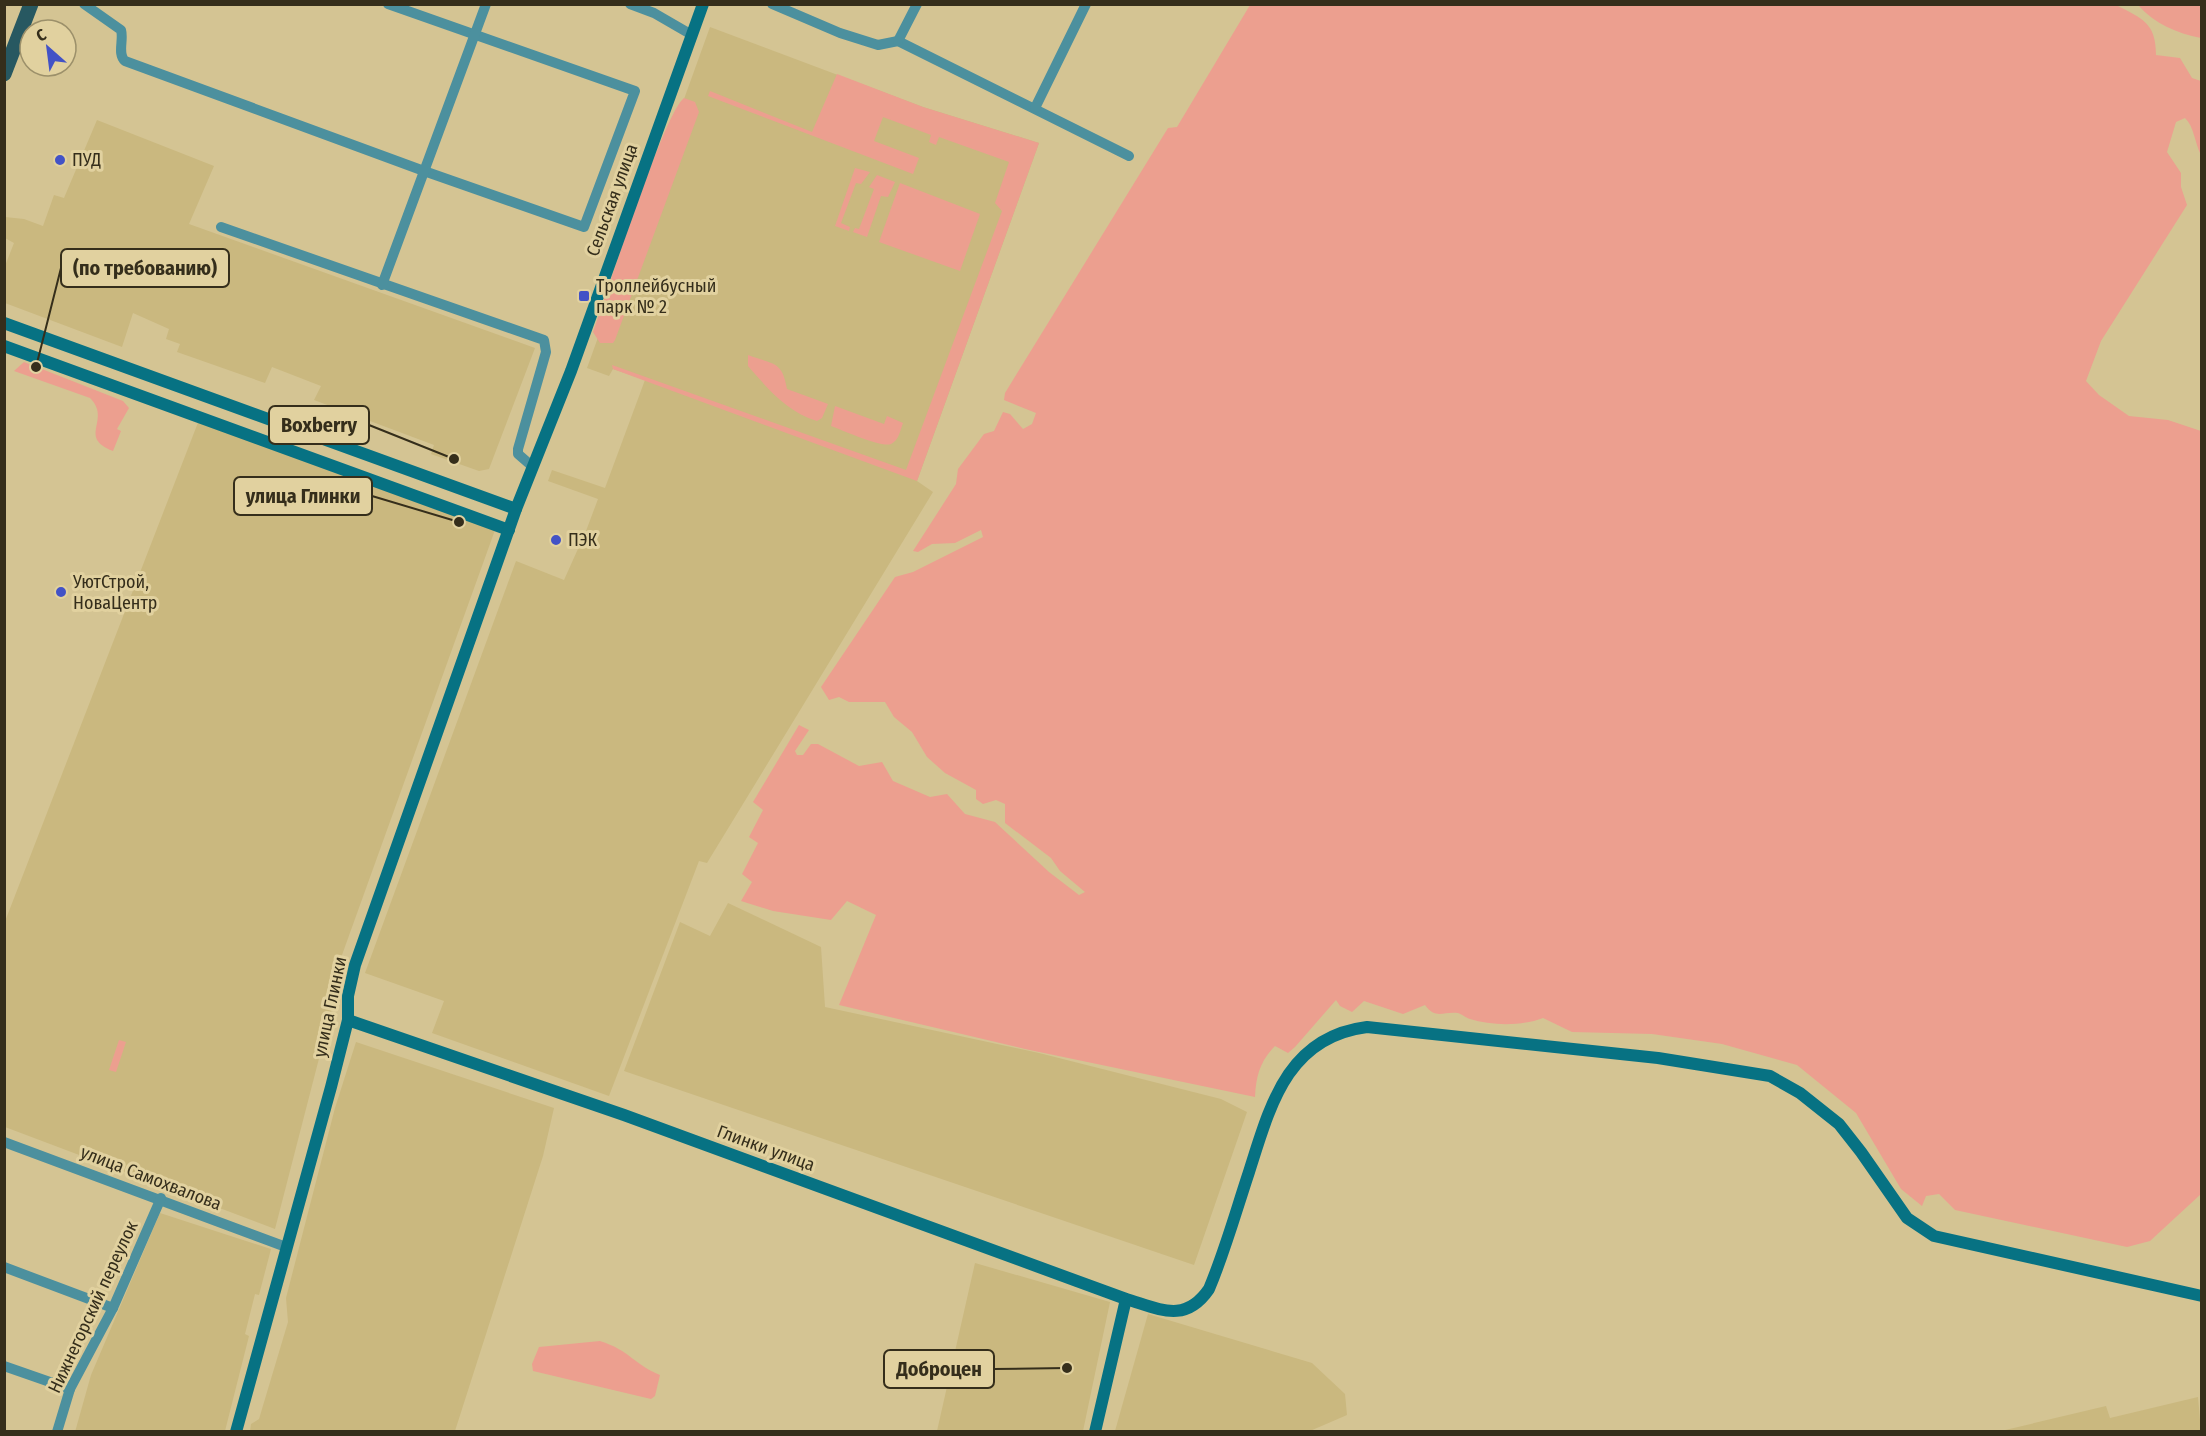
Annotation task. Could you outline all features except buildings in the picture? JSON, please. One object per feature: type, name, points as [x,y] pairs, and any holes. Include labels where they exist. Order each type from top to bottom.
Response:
[{"type":"main road","points":[[4,74],[30,4]]},
{"type":"main road","name":"Сельская улица","points":[[516,509],[571,371],[704,4]]},
{"type":"main road","points":[[4,323],[516,509]]},
{"type":"main road","points":[[4,346],[509,530]]},
{"type":"main road","name":"улица Глинки","points":[[236,1431],[303,1193],[348,1020],[348,996],[354,965],[516,509]]},
{"type":"main road","name":"Глинки улица","points":[[348,1020],[386,1031],[506,1076],[624,1114],[1126,1299],[1171,1312],[1193,1307],[1209,1289],[1265,1123],[1276,1094],[1288,1074],[1308,1052],[1329,1036],[1366,1027],[1646,1057],[1731,1068],[1770,1076],[1800,1093],[1839,1124],[1907,1218],[1934,1236],[2202,1296]]},
{"type":"main road","points":[[1095,1431],[1126,1299]]},
{"type":"street","points":[[84,4],[121,30],[123,38],[121,53],[125,61],[584,227],[635,91],[476,33],[388,4]]},
{"type":"street","points":[[382,285],[486,4]]},
{"type":"street","points":[[630,4],[654,13],[692,35]]},
{"type":"street","points":[[772,4],[840,33],[878,45],[898,41],[1129,156]]},
{"type":"street","points":[[898,41],[917,4]]},
{"type":"street","points":[[1035,108],[1086,4]]},
{"type":"street","points":[[221,227],[544,340],[546,352],[518,449],[518,454],[533,467]]},
{"type":"street","name":"улица Самохвалова","points":[[4,1142],[161,1198],[286,1247]]},
{"type":"street","name":"Нижнегорский переулок","points":[[57,1431],[70,1389],[113,1308],[161,1198]]},
{"type":"street","points":[[4,1267],[113,1308]]},
{"type":"street","points":[[4,1366],[70,1389]]},
{"type":"shaded area","points":[[1250,5],[2116,5],[2146,23],[2154,36],[2156,55],[2180,58],[2192,78],[2201,81],[2201,155],[2185,118],[2176,122],[2167,152],[2181,173],[2181,187],[2187,205],[2101,341],[2086,381],[2099,395],[2129,416],[2168,420],[2201,431],[2201,1194],[2150,1241],[2127,1247],[1955,1210],[1939,1194],[1926,1196],[1922,1206],[1901,1189],[1856,1113],[1797,1065],[1722,1044],[1652,1034],[1572,1032],[1543,1018],[1517,1024],[1488,1023],[1470,1019],[1458,1013],[1436,1014],[1425,1005],[1403,1014],[1364,1001],[1352,1012],[1340,1006],[1336,1000],[1288,1053],[1275,1046],[1260,1069],[1255,1097],[1025,1049],[839,1005],[876,915],[847,901],[831,920],[773,911],[741,901],[752,882],[742,874],[758,843],[749,837],[763,810],[753,802],[799,725],[809,730],[795,751],[797,755],[803,755],[811,744],[818,744],[859,766],[882,762],[893,781],[930,797],[947,794],[965,814],[995,822],[1049,872],[1079,895],[1085,892],[1060,871],[1051,858],[1005,823],[1005,804],[996,800],[983,804],[976,799],[976,790],[945,773],[927,757],[912,732],[894,717],[885,702],[849,702],[839,697],[829,700],[821,687],[895,577],[913,572],[983,537],[981,530],[955,543],[932,544],[918,552],[913,551],[956,484],[958,469],[984,434],[994,431],[1003,412],[1010,414],[1023,429],[1032,424],[1036,413],[1004,400],[1005,393],[1168,128],[1177,127]]},
{"type":"shaded area","points":[[2138,5],[2201,5],[2201,38],[2166,27]]},
{"type":"shaded area","points":[[710,27],[923,107],[1039,143],[917,481],[933,492],[707,863],[699,861],[609,1096],[432,1033],[444,1001],[365,973],[516,561],[564,580],[598,499],[548,481],[552,470],[605,488],[645,380],[613,369],[609,376],[587,368]]},
{"type":"shaded area","points":[[837,74],[923,107],[1039,143],[917,481],[613,369],[612,365],[906,470],[1002,211],[995,203],[1009,162],[939,137],[936,145],[929,142],[931,135],[883,117],[874,141],[919,158],[913,174],[708,96],[710,91],[812,132]]},
{"type":"shaded area","points":[[684,98],[695,102],[699,112],[615,340],[613,343],[600,343],[593,332],[622,246],[663,136]]},
{"type":"shaded area","points":[[97,120],[214,166],[189,224],[535,348],[489,469],[479,471],[431,454],[434,445],[314,400],[321,386],[272,367],[265,383],[177,352],[180,344],[166,339],[169,329],[133,313],[122,347],[5,303],[5,266],[14,243],[5,238],[5,217],[24,219],[43,226],[54,195],[64,198]]},
{"type":"shaded area","points":[[855,168],[870,172],[861,184],[856,183],[841,223],[850,227],[849,231],[835,226]]},
{"type":"shaded area","points":[[877,175],[895,182],[888,197],[881,196],[867,237],[853,232],[855,228],[859,229],[874,189],[869,187]]},
{"type":"shaded area","points":[[900,183],[980,214],[960,271],[879,242]]},
{"type":"shaded area","points":[[748,355],[776,365],[783,373],[787,389],[828,404],[822,418],[817,421],[787,406],[748,366]]},
{"type":"shaded area","points":[[24,362],[123,401],[129,408],[117,429],[121,431],[113,451],[97,440],[98,414],[90,398],[14,371]]},
{"type":"shaded area","points":[[835,406],[884,424],[887,416],[903,423],[899,435],[894,442],[886,445],[831,426]]},
{"type":"shaded area","points":[[199,420],[495,530],[342,955],[331,1012],[275,1229],[5,1127],[4,924]]},
{"type":"shaded area","points":[[728,903],[821,947],[825,1007],[1039,1053],[1221,1099],[1247,1112],[1194,1265],[624,1071],[680,922],[710,936]]},
{"type":"shaded area","points":[[119,1040],[126,1042],[116,1072],[109,1070]]},
{"type":"shaded area","points":[[356,1042],[554,1108],[543,1156],[455,1431],[250,1431],[251,1424],[259,1419],[288,1322],[286,1298],[335,1108]]},
{"type":"shaded area","points":[[160,1213],[271,1249],[259,1295],[255,1294],[245,1334],[249,1336],[225,1431],[75,1432],[91,1375]]},
{"type":"shaded area","points":[[975,1263],[1110,1302],[1083,1431],[937,1431]]},
{"type":"shaded area","points":[[1148,1314],[1312,1363],[1345,1394],[1347,1415],[1310,1431],[1115,1431]]},
{"type":"shaded area","points":[[600,1341],[618,1349],[660,1375],[655,1396],[651,1399],[533,1371],[532,1364],[539,1347]]},
{"type":"shaded area","points":[[2198,1397],[2201,1431],[2001,1431],[2106,1406],[2110,1418]]},
{"type":"place","name":"ПУД","points":[[60,160]]},
{"type":"place","name":"Троллейбусный парк № 2","points":[[584,296]]},
{"type":"place","name":"(по требованию)","points":[[36,367]]},
{"type":"place","name":"Boxberry","points":[[454,459]]},
{"type":"place","name":"улица Глинки","points":[[459,522]]},
{"type":"place","name":"ПЭК","points":[[556,540]]},
{"type":"place","name":"УютСтрой, НоваЦентр","points":[[61,592]]},
{"type":"place","name":"Доброцен","points":[[1067,1368]]}]
